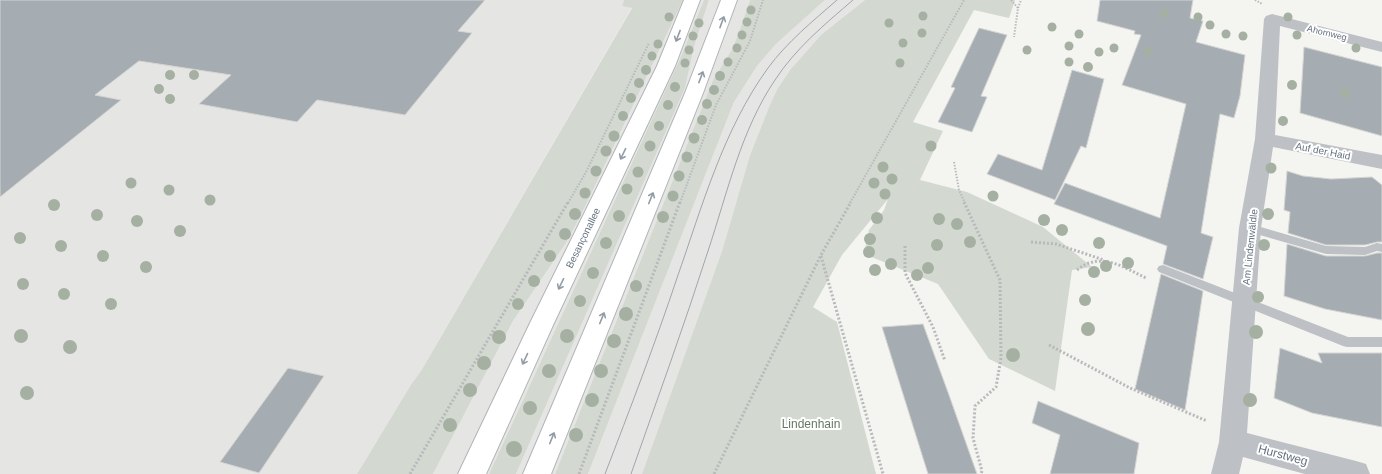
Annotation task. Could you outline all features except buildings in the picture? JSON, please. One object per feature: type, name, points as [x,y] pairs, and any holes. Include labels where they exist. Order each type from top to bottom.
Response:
[{"type":"main road","name":"Besançonallee","points":[[472,474],[542,323],[666,66],[692,0]]},
{"type":"main road","points":[[537,474],[694,93],[729,0]]},
{"type":"street","name":"Ahornweg","points":[[1272,19],[1382,46]]},
{"type":"street","name":"Am Lindenwäldle","points":[[1225,474],[1234,437],[1250,228],[1265,139],[1272,19]]},
{"type":"street","name":"Auf der Haid","points":[[1265,139],[1382,162]]},
{"type":"street","name":"Hurstweg","points":[[1234,437],[1356,474]]},
{"type":"lane","points":[[1250,228],[1326,250],[1365,251],[1377,247],[1382,248]]},
{"type":"lane","points":[[1163,269],[1347,342],[1382,342]]},
{"type":"path","points":[[579,474],[716,105],[750,41],[763,0]]},
{"type":"path","points":[[714,474],[821,255],[964,0]]},
{"type":"path","points":[[1011,0],[1018,8]]},
{"type":"path","points":[[1014,37],[1020,0]]},
{"type":"path","points":[[410,474],[586,172],[650,43]]},
{"type":"path","points":[[954,162],[959,190],[1000,280],[1001,358],[996,387],[975,406],[973,438],[982,471],[981,474]]},
{"type":"path","points":[[1031,242],[1056,244],[1110,262],[1149,279],[1154,265],[1163,269]]},
{"type":"path","points":[[905,246],[905,273],[933,327],[945,361]]},
{"type":"path","points":[[821,255],[883,474]]},
{"type":"path","points":[[1077,270],[1082,264],[1090,261],[1110,262]]},
{"type":"path","points":[[1049,345],[1130,388],[1234,437]]},
{"type":"shaded area","points":[[0,0],[624,0],[622,6],[632,7],[421,371],[412,383],[357,474],[0,474]]},
{"type":"shaded area","points":[[683,0],[704,0],[682,54],[489,474],[433,474],[513,321],[566,243],[582,213]]},
{"type":"shaded area","points":[[709,0],[750,0],[731,51],[713,80],[555,474],[516,474],[685,88],[694,47]]},
{"type":"shaded area","points":[[825,0],[865,0],[822,34],[769,107],[750,155],[722,251],[642,474],[588,474],[734,102],[757,66],[776,44]]},
{"type":"green space","points":[[624,0],[683,0],[582,213],[566,243],[513,321],[433,474],[357,474],[412,383],[421,371],[632,8],[622,6]]},
{"type":"green space","points":[[704,0],[709,0],[694,47],[685,88],[516,474],[489,474],[682,54]]},
{"type":"green space","points":[[750,0],[825,0],[776,44],[757,66],[734,102],[588,474],[555,474],[713,80],[731,51]]},
{"type":"green space","name":"Lindenhain","points":[[865,0],[1015,0],[1009,18],[974,10],[913,122],[943,131],[920,180],[967,192],[1043,227],[1092,267],[1072,270],[1055,391],[989,359],[938,284],[864,254],[869,230],[884,210],[888,199],[842,255],[813,307],[837,322],[876,474],[642,474],[722,251],[750,155],[769,107],[778,88],[791,69],[822,34]]},
{"type":"tram line","points":[[605,474],[669,303],[715,170],[738,117],[752,92],[775,58],[801,32],[837,0]]},
{"type":"tram line","points":[[631,474],[690,307],[736,163],[753,120],[763,99],[775,80],[801,47],[853,0]]}]
